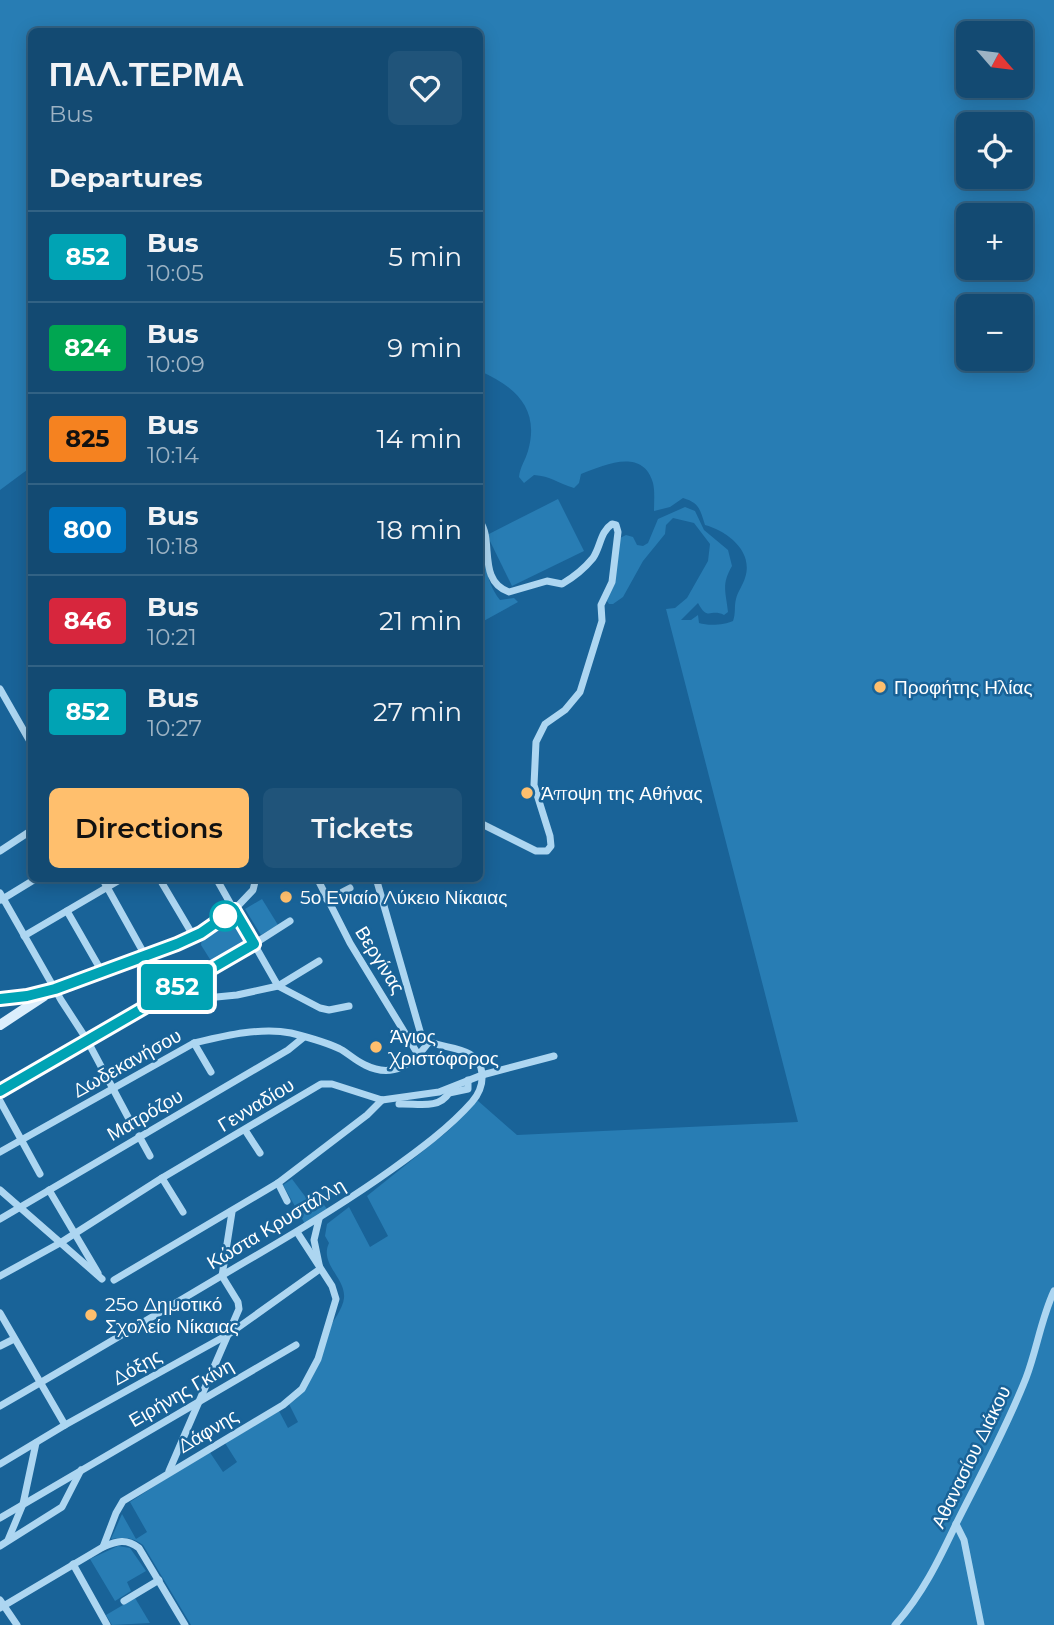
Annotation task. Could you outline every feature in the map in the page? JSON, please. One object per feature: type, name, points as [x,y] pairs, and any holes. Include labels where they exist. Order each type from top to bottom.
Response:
[{"type":"street","points":[[483,529],[488,568],[497,583],[509,592],[547,581],[562,584],[577,575],[594,557],[607,527],[616,525],[618,532],[612,582],[601,605],[602,621],[580,692],[565,710],[545,724],[536,742],[533,779],[551,846],[547,851],[536,851],[483,824]]},
{"type":"street","points":[[0,689],[28,738]]},
{"type":"street","points":[[0,851],[28,833]]},
{"type":"street","points":[[30,882],[1,898],[87,1040],[128,1117]]},
{"type":"street","points":[[104,882],[169,997]]},
{"type":"street","points":[[24,936],[117,882]]},
{"type":"street","points":[[218,882],[278,986],[320,1008],[329,1010],[349,1006]]},
{"type":"street","points":[[0,999],[55,989],[194,937],[234,910],[253,890],[255,882]]},
{"type":"street","name":"Βεργίνας","points":[[319,882],[419,1056]]},
{"type":"street","points":[[377,882],[422,1038],[473,1056],[479,1062],[482,1075]]},
{"type":"street","points":[[162,883],[194,937]]},
{"type":"street","points":[[327,900],[349,888]]},
{"type":"street","points":[[67,911],[102,972]]},
{"type":"street","points":[[0,1091],[87,1040],[169,997],[189,981],[290,920]]},
{"type":"street","points":[[169,997],[196,999],[237,995],[278,986],[319,961]]},
{"type":"street","points":[[189,981],[196,999]]},
{"type":"street","points":[[0,1025],[55,989]]},
{"type":"street","name":"Δωδεκανήσου","points":[[0,1152],[194,1043],[218,1037],[280,1032],[335,1047],[360,1063],[376,1069],[406,1066],[419,1056]]},
{"type":"street","name":"Ματρόζου","points":[[0,1219],[288,1050],[304,1037]]},
{"type":"street","points":[[419,1056],[429,1042]]},
{"type":"street","points":[[194,1043],[211,1072]]},
{"type":"street","name":"Γενναδίου","points":[[0,1276],[60,1243],[162,1178],[321,1084],[332,1084],[382,1100],[439,1092],[482,1075],[554,1056]]},
{"type":"street","name":"Κώστα Κρυστάλλη","points":[[0,1406],[297,1232],[398,1165],[442,1131],[473,1102],[481,1087],[482,1075]]},
{"type":"street","points":[[399,1104],[433,1105],[444,1100],[449,1093],[468,1089],[468,1080]]},
{"type":"street","points":[[114,1280],[278,1183],[357,1123],[382,1100]]},
{"type":"street","points":[[0,1101],[40,1174]]},
{"type":"street","points":[[245,1129],[260,1153]]},
{"type":"street","points":[[138,1136],[150,1156]]},
{"type":"street","points":[[162,1178],[183,1212]]},
{"type":"street","points":[[278,1183],[287,1201]]},
{"type":"street","points":[[0,1189],[102,1279],[50,1190]]},
{"type":"street","points":[[169,1473],[239,1309],[222,1276],[232,1212]]},
{"type":"street","points":[[319,1218],[314,1240],[320,1269]]},
{"type":"street","name":"Δάφνης","points":[[103,1546],[120,1505],[283,1405],[302,1389],[321,1353],[336,1299],[332,1286],[297,1232]]},
{"type":"street","name":"Δόξης","points":[[0,1464],[229,1334],[320,1269]]},
{"type":"street","name":"Αθανασίου Διάκου","points":[[895,1625],[927,1582],[988,1465],[1032,1361],[1045,1312],[1054,1291]]},
{"type":"street","points":[[0,1313],[65,1425]]},
{"type":"street","points":[[0,1346],[14,1339]]},
{"type":"street","name":"Ειρήνης Γκίνη","points":[[0,1518],[296,1345]]},
{"type":"street","points":[[0,1398],[14,1398]]},
{"type":"street","points":[[8,1541],[23,1504],[36,1443]]},
{"type":"street","points":[[0,1546],[62,1507],[82,1469]]},
{"type":"street","points":[[956,1524],[964,1540],[981,1625]]},
{"type":"street","points":[[17,1625],[2,1605],[103,1546],[119,1540],[133,1544],[143,1553],[185,1625]]},
{"type":"street","points":[[73,1564],[107,1625]]},
{"type":"street","points":[[124,1601],[159,1580]]},
{"type":"shaded area","points":[[0,0],[1054,0],[1054,1625],[191,1625],[143,1545],[128,1538],[111,1539],[122,1514],[136,1539],[147,1532],[130,1502],[209,1451],[223,1472],[237,1462],[225,1443],[279,1411],[288,1428],[298,1422],[289,1404],[305,1386],[344,1298],[344,1291],[327,1258],[327,1224],[349,1207],[370,1247],[388,1236],[367,1196],[448,1131],[477,1100],[517,1135],[798,1122],[666,609],[675,608],[687,598],[708,561],[710,544],[694,523],[673,518],[666,525],[665,534],[643,561],[623,597],[613,604],[607,601],[618,539],[626,535],[633,537],[637,545],[643,546],[648,543],[658,519],[685,507],[695,511],[704,530],[728,550],[732,566],[725,584],[728,612],[724,615],[707,613],[698,603],[681,620],[691,620],[698,615],[699,623],[703,624],[733,621],[736,599],[745,578],[746,559],[730,537],[705,525],[693,502],[683,498],[670,507],[654,511],[653,483],[641,465],[632,462],[611,463],[581,474],[579,483],[574,488],[540,476],[534,475],[524,483],[519,477],[531,436],[528,411],[514,392],[483,372],[483,28],[28,28],[28,469],[0,490]]},
{"type":"shaded area","points":[[558,499],[584,551],[512,586],[487,535]]},
{"type":"shaded area","points":[[483,549],[488,576],[500,600],[514,598],[518,602],[483,621]]},
{"type":"shaded area","points":[[262,899],[278,925],[261,935],[245,909]]},
{"type":"shaded area","points":[[238,916],[251,942],[213,964],[201,945],[202,937]]},
{"type":"shaded area","points":[[292,1179],[307,1199],[316,1194],[327,1209],[305,1224],[283,1185]]},
{"type":"shaded area","points":[[118,1546],[130,1548],[146,1571],[127,1582],[131,1591],[115,1601],[90,1559]]},
{"type":"shaded area","points":[[135,1598],[150,1623],[112,1625],[106,1615]]},
{"type":"bus line","name":"852","points":[[0,999],[55,989],[177,944],[201,933],[234,910],[254,944],[0,1091]]},
{"type":"place","name":"Προφήτης Ηλίας","points":[[880,687]]},
{"type":"place","name":"Άποψη της Αθήνας","points":[[527,793]]},
{"type":"place","name":"5ο Ενιαίο Λύκειο Νίκαιας","points":[[286,897]]},
{"type":"place","name":"Άγιος Χριστόφορος","points":[[376,1047]]},
{"type":"place","name":"25o Δημοτικό Σχολείο Νίκαιας","points":[[91,1315]]}]
